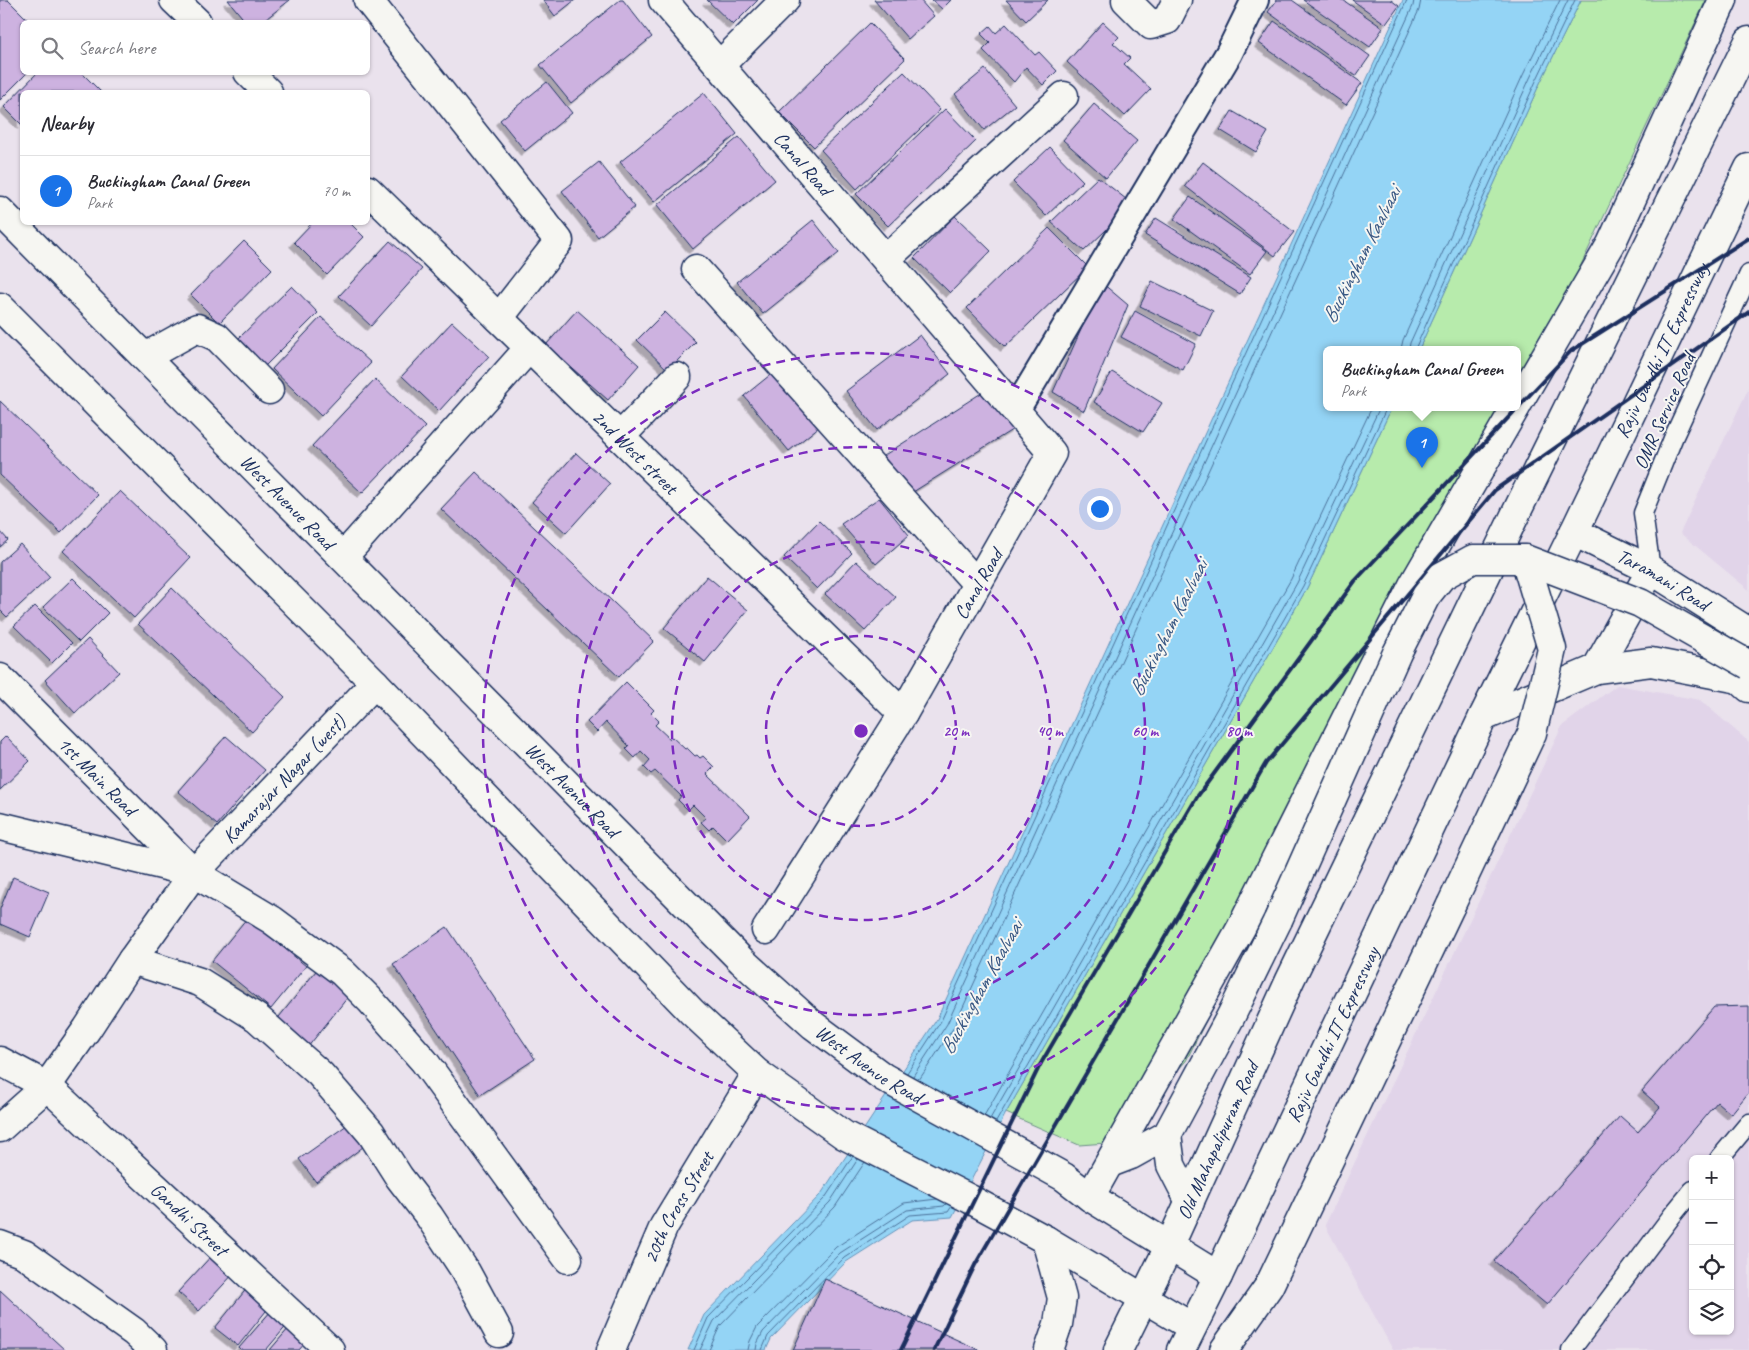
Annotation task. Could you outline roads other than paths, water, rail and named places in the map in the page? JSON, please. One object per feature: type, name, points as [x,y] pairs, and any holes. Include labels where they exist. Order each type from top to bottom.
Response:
[{"type":"main road","points":[[174,0],[195,20]]},
{"type":"main road","points":[[368,0],[559,241],[499,318]]},
{"type":"main road","name":"Canal Road","points":[[663,0],[1052,453],[903,714],[766,930]]},
{"type":"main road","points":[[720,65],[785,0]]},
{"type":"main road","points":[[1126,0],[1151,24],[1167,20],[1177,0]]},
{"type":"main road","points":[[1521,399],[1610,244],[1723,0]]},
{"type":"main road","name":"Old Mahapalipuram Road","points":[[1143,1298],[1190,1202],[1290,980],[1519,507],[1749,42]]},
{"type":"main road","points":[[251,75],[266,90]]},
{"type":"main road","points":[[886,259],[1064,96]]},
{"type":"main road","name":"Rajiv Gandhi IT Expressway","points":[[1186,1338],[1218,1276],[1483,717],[1749,168]]},
{"type":"main road","name":"2nd West street","points":[[370,192],[903,714]]},
{"type":"main road","name":"West Avenue Road","points":[[0,211],[742,961],[813,1025],[883,1076],[1064,1177],[1090,1197],[1218,1276]]},
{"type":"main road","points":[[696,269],[977,584]]},
{"type":"main road","points":[[0,307],[375,683],[692,1012],[756,1073],[844,1135],[1046,1240],[1143,1298],[1186,1338]]},
{"type":"main road","points":[[145,358],[198,328],[216,337],[270,390]]},
{"type":"main road","points":[[343,557],[530,348]]},
{"type":"main road","points":[[620,437],[678,377]]},
{"type":"main road","points":[[1090,1197],[1241,928],[1413,585],[1514,411]]},
{"type":"main road","name":"Taramani Road","points":[[1574,532],[1650,570],[1749,632]]},
{"type":"main road","points":[[1110,1163],[1131,1155],[1167,1134],[1231,1016],[1278,920],[1397,653],[1426,596],[1442,576],[1473,558],[1525,559],[1640,603],[1746,678]]},
{"type":"main road","points":[[1224,1350],[1270,1286],[1532,733],[1552,649],[1525,559]]},
{"type":"main road","points":[[1596,669],[1650,570]]},
{"type":"main road","points":[[1483,717],[1596,669],[1651,662],[1746,678]]},
{"type":"main road","name":"1st Main Road","points":[[0,678],[194,872]]},
{"type":"main road","name":"Kamarajar Nagar (west)","points":[[0,1128],[47,1086],[194,872],[375,683]]},
{"type":"main road","points":[[0,826],[194,872],[272,920],[342,972],[424,1060],[568,1259]]},
{"type":"main road","points":[[132,960],[200,982],[257,1018],[320,1074],[371,1133],[399,1177],[429,1216],[466,1272],[499,1333]]},
{"type":"main road","name":"Gandhi Street","points":[[0,1061],[47,1086],[330,1350]]},
{"type":"main road","name":"20th Cross Street","points":[[611,1350],[664,1226],[756,1073]]},
{"type":"main road","points":[[1167,1134],[1171,1166],[1190,1202]]},
{"type":"main road","points":[[1046,1240],[1062,1298],[1058,1324],[1049,1350]]},
{"type":"main road","points":[[0,1245],[24,1254],[134,1332],[153,1350]]},
{"type":"main road","points":[[1118,1350],[1143,1298]]},
{"type":"street","points":[[1016,410],[1228,53],[1255,0]]},
{"type":"lane","name":"OMR Service Road","points":[[1650,570],[1643,513],[1674,436],[1749,274]]},
{"type":"lane","points":[[1722,1155],[1749,1123]]},
{"type":"lane","points":[[1571,1350],[1689,1195]]},
{"type":"water","name":"Buckingham Kaalvaai","points":[[1403,0],[1581,0],[1540,83],[1420,346],[1323,346],[1323,411],[1390,411],[1307,588],[1006,1113],[952,1217],[912,1220],[846,1262],[771,1339],[766,1350],[688,1350],[704,1315],[821,1194],[937,1019]]},
{"type":"railway","points":[[1521,404],[1571,351],[1749,238]]},
{"type":"railway","points":[[934,1350],[975,1265],[1266,763],[1495,490],[1749,312]]},
{"type":"railway","points":[[901,1350],[1040,1065],[1197,797],[1355,581],[1515,411]]},
{"type":"place","name":"Buckingham Canal Green","points":[[1422,468]]}]
